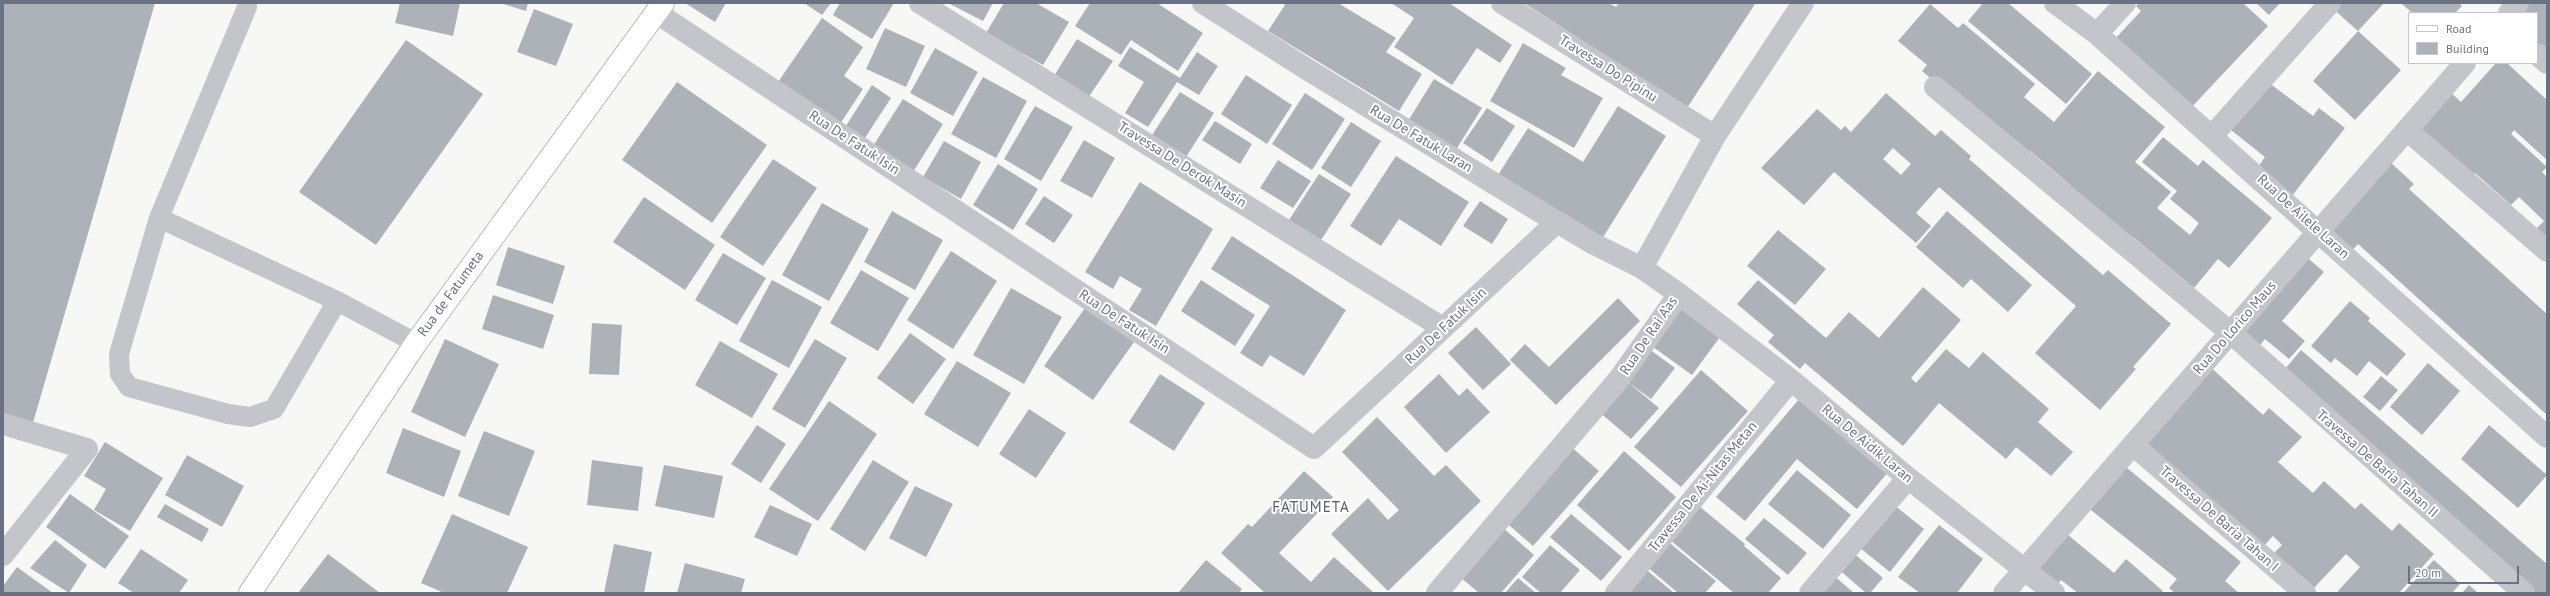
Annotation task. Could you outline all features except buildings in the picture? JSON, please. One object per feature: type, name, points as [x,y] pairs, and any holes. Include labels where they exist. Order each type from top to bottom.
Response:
[{"type":"street","name":"Travessa De Derok Masin","points":[[920,3],[1443,328]]},
{"type":"street","name":"Rua De Fatuk Laran","points":[[1203,3],[1305,68],[1557,222],[1594,244],[1642,268]]},
{"type":"street","name":"Travessa Do Pipinu","points":[[1502,3],[1715,136]]},
{"type":"street","name":"Rua De Ailele Laran","points":[[2055,3],[2097,34],[2319,231],[2547,437]]},
{"type":"street","points":[[2097,34],[2125,3]]},
{"type":"street","points":[[2212,136],[2330,3]]},
{"type":"street","points":[[2510,12],[2518,3]]},
{"type":"street","points":[[1642,268],[1715,136],[1797,5]]},
{"type":"street","name":"Rua De Fatuk Isin","points":[[660,8],[1314,448],[1557,222]]},
{"type":"street","name":"Rua de Fatumeta","points":[[250,593],[416,343],[660,8]]},
{"type":"street","points":[[2538,55],[2547,63]]},
{"type":"street","name":"Rua Do Lorico Maus","points":[[2004,593],[2465,64]]},
{"type":"street","name":"Travessa De Baria Tahan II","points":[[1935,87],[2231,333],[2524,593]]},
{"type":"street","points":[[2407,130],[2547,251]]},
{"type":"street","name":"Rua De Rai A’as","points":[[1437,593],[1620,379],[1679,294],[1642,268]]},
{"type":"street","name":"Rua De Aidik Laran","points":[[1679,294],[1791,380],[1908,478],[2026,568],[2054,593]]},
{"type":"street","name":"Travessa De Ai-Nitas Metan","points":[[1616,593],[1791,380]]},
{"type":"street","points":[[3,424],[87,449],[3,555]]},
{"type":"street","name":"Travessa De Baria Tahan I","points":[[2133,445],[2305,593]]},
{"type":"street","points":[[1810,593],[1908,478]]},
{"type":"lane","points":[[247,7],[159,218],[119,354],[120,374],[129,387],[228,414],[250,417],[274,409],[337,301]]},
{"type":"lane","points":[[159,218],[337,301],[416,343]]},
{"type":"district","name":"FATUMETA","points":[[1311,508]]}]
